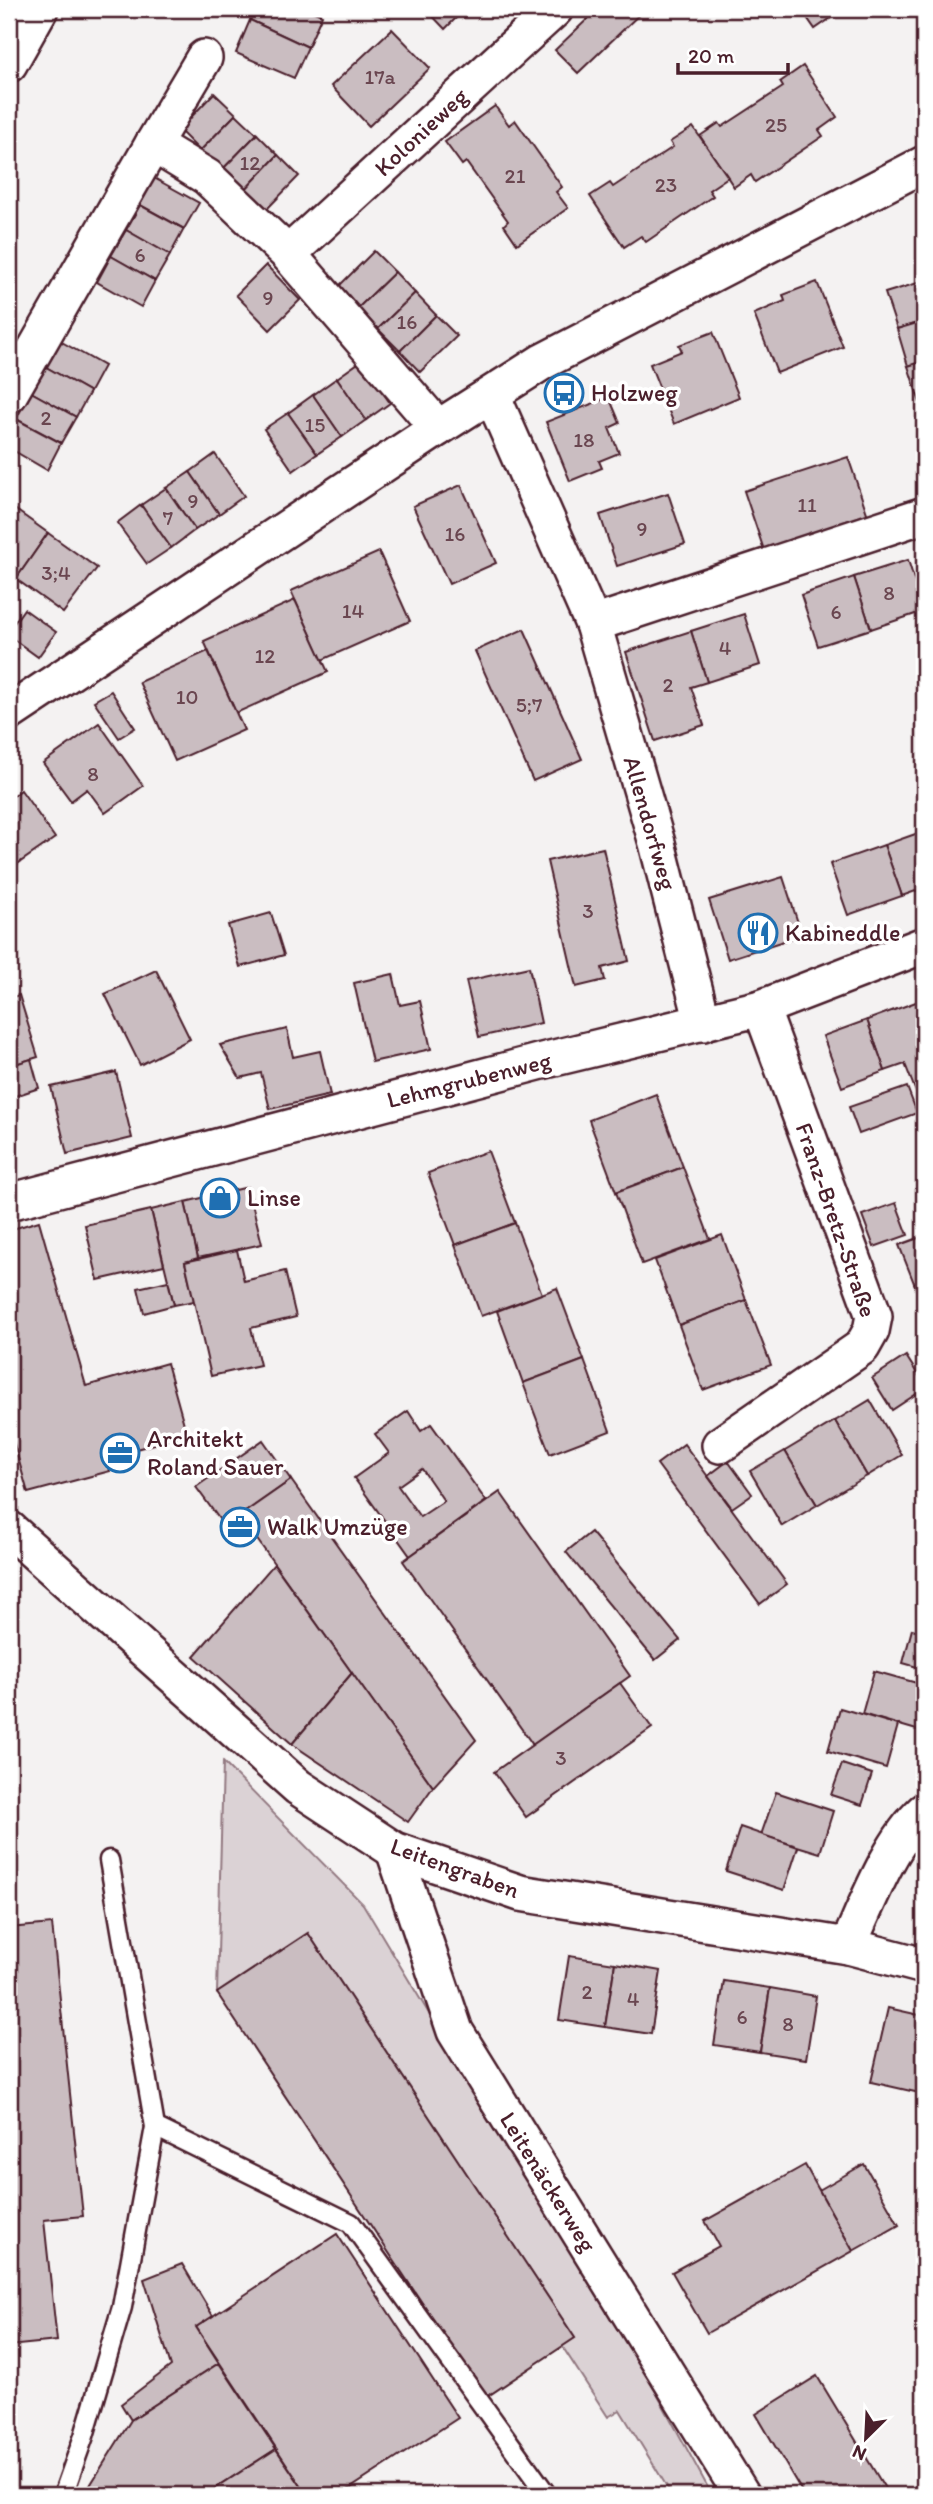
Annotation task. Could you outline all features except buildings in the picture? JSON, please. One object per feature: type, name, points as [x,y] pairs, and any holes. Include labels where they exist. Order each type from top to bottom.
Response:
[{"type":"street","points":[[9,64],[40,9]]},
{"type":"street","name":"Kolonieweg","points":[[288,254],[555,9]]},
{"type":"street","points":[[9,395],[204,58]]},
{"type":"street","points":[[153,144],[208,177],[288,254],[438,428]]},
{"type":"street","points":[[9,713],[438,428],[555,355],[924,164]]},
{"type":"street","name":"Allendorfweg","points":[[492,395],[593,624],[657,843],[704,1023]]},
{"type":"street","points":[[593,624],[924,515]]},
{"type":"street","name":"Lehmgrubenweg","points":[[9,1202],[542,1060],[761,1008],[924,945]]},
{"type":"street","name":"Franz-Bretz-Straße","points":[[720,1445],[862,1347],[871,1331],[874,1316],[761,1008]]},
{"type":"street","name":"Leitengraben","points":[[9,1529],[298,1787],[394,1850],[520,1893],[848,1946],[924,1966]]},
{"type":"street","points":[[848,1946],[872,1891],[910,1825],[924,1811]]},
{"type":"street","name":"Leitenäckerweg","points":[[394,1850],[454,2032],[742,2495]]},
{"type":"lane","points":[[63,2495],[84,2436],[122,2307],[155,2126],[109,1860]]},
{"type":"lane","points":[[155,2126],[351,2222],[547,2495]]},
{"type":"shaded area","points":[[223,1762],[363,1904],[646,2374],[712,2495],[672,2495],[620,2410],[608,2417],[562,2346],[575,2338],[308,1933],[217,1993]]},
{"type":"place","name":"Holzweg","points":[[564,393]]},
{"type":"place","name":"Kabineddle","points":[[758,933]]},
{"type":"place","name":"Linse","points":[[220,1198]]},
{"type":"place","name":"Architekt Roland Sauer","points":[[120,1453]]},
{"type":"place","name":"Walk Umzüge","points":[[240,1527]]}]
